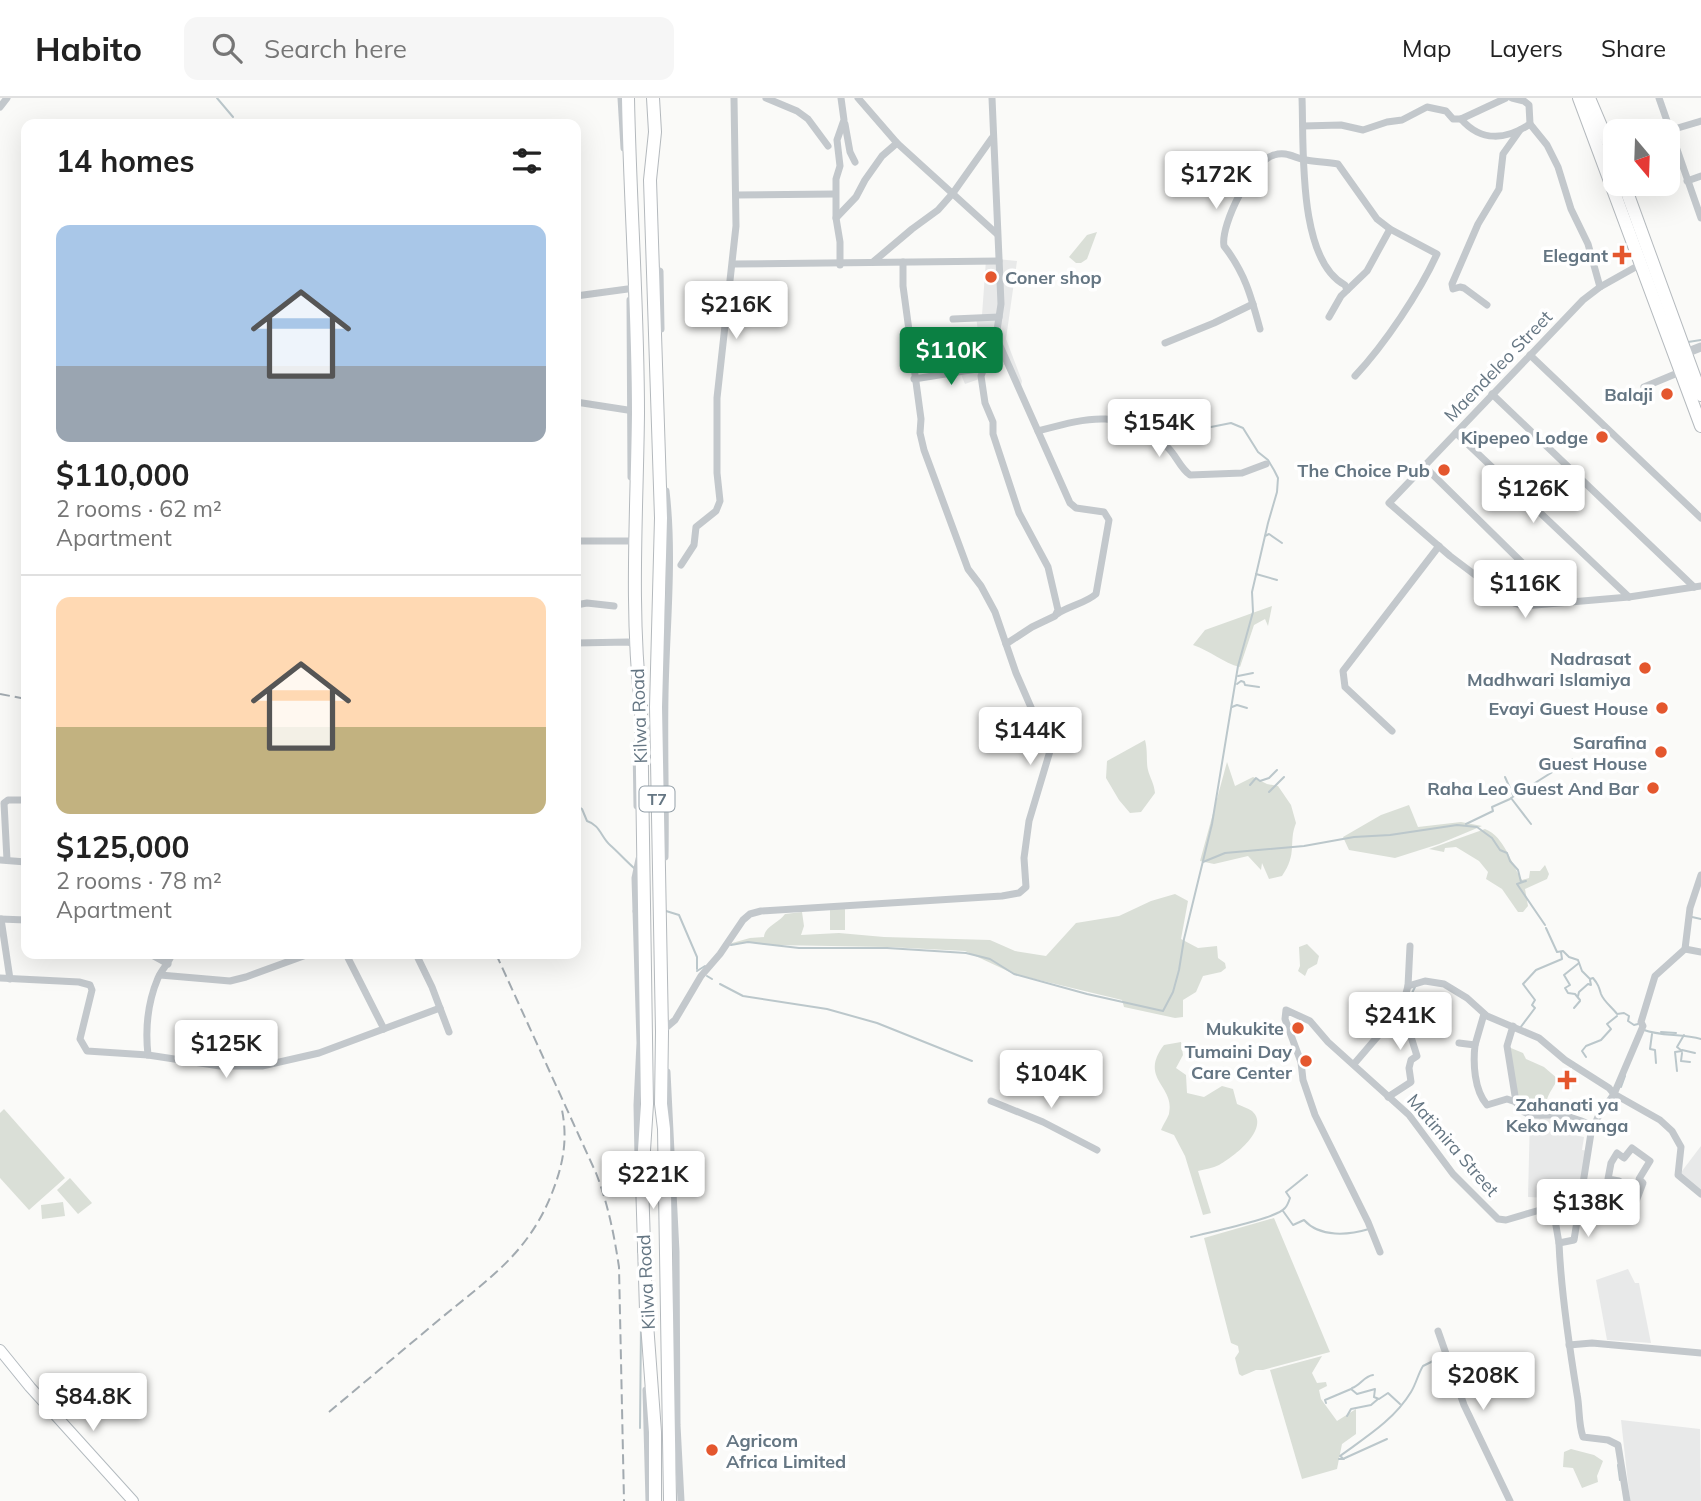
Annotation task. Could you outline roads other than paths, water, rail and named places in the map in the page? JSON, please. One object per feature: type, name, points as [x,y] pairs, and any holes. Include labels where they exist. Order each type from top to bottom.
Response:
[{"type":"main road","name":"Kilwa Road","points":[[628,98],[634,411],[632,541],[634,644],[641,706],[639,910],[647,1104],[642,1181],[646,1310],[655,1432],[654,1501]]},
{"type":"main road","name":"Kilwa Road","points":[[653,98],[654,132],[650,180],[661,518],[656,707],[664,1031],[661,1104],[664,1143],[670,1501]]},
{"type":"main road","points":[[1579,98],[1641,264],[1680,356],[1701,395]]},
{"type":"main road","points":[[1590,98],[1603,130]]},
{"type":"main road","points":[[1629,196],[1669,302],[1681,372],[1701,426]]},
{"type":"main road","points":[[0,1350],[133,1501]]},
{"type":"main road","points":[[0,1361],[30,1387]]},
{"type":"street","points":[[0,107],[7,98]]},
{"type":"street","points":[[581,295],[632,288],[621,98]]},
{"type":"street","points":[[681,565],[694,545],[696,527],[716,511],[720,501],[716,398],[733,264],[736,195],[734,98]]},
{"type":"street","points":[[766,98],[797,111],[808,119],[828,146]]},
{"type":"street","points":[[841,98],[850,152],[855,162]]},
{"type":"street","points":[[859,98],[897,143],[997,234]]},
{"type":"street","points":[[992,98],[999,317],[996,337],[981,376],[982,390],[993,422],[993,434],[1019,513],[1048,567],[1057,614]]},
{"type":"street","points":[[1302,98],[1302,160],[1317,248],[1330,275],[1345,285],[1347,290]]},
{"type":"street","points":[[1303,126],[1335,124],[1363,130],[1402,120],[1427,107],[1446,111],[1453,119],[1461,119],[1506,98]]},
{"type":"street","points":[[1513,98],[1530,101],[1530,124],[1556,161],[1571,209],[1588,244],[1600,287]]},
{"type":"street","points":[[1658,98],[1666,119]]},
{"type":"street","points":[[1461,119],[1479,134],[1500,135],[1520,130],[1530,124]]},
{"type":"street","points":[[840,265],[835,194],[840,166],[837,140],[844,120]]},
{"type":"street","points":[[1680,128],[1701,121]]},
{"type":"street","points":[[1487,305],[1464,288],[1454,289],[1452,285],[1478,224],[1499,189],[1503,154],[1520,130]]},
{"type":"street","points":[[872,263],[938,210],[992,137]]},
{"type":"street","points":[[836,218],[856,197],[864,180],[882,156],[897,143]]},
{"type":"street","points":[[1260,329],[1245,278],[1238,263],[1224,246],[1225,226],[1241,192],[1265,159],[1277,154],[1288,153],[1302,160],[1338,164],[1377,219],[1437,254],[1416,292],[1367,364],[1355,376]]},
{"type":"street","points":[[1680,159],[1701,218]]},
{"type":"street","points":[[1687,181],[1701,176]]},
{"type":"street","points":[[736,195],[835,194]]},
{"type":"street","points":[[1329,317],[1347,290],[1367,271],[1390,229]]},
{"type":"street","points":[[733,264],[840,265],[999,261]]},
{"type":"street","points":[[681,1501],[677,1425],[676,1252],[664,1031],[680,1014],[701,976],[750,914],[856,903],[1019,893],[1024,889],[1026,876],[1024,858],[1029,821],[1049,751],[988,597],[968,569],[924,450],[903,262]]},
{"type":"street","name":"Maendeleo Street","points":[[1439,547],[1389,503],[1583,300],[1641,264]]},
{"type":"street","points":[[1165,343],[1253,304]]},
{"type":"street","points":[[953,319],[999,317]]},
{"type":"street","points":[[996,337],[1070,503],[1076,508],[1104,512],[1109,520],[1096,594],[1068,607],[1006,644]]},
{"type":"street","points":[[1680,356],[1701,347]]},
{"type":"street","points":[[1530,355],[1701,517]]},
{"type":"street","points":[[914,379],[984,368]]},
{"type":"street","points":[[1644,387],[1681,372]]},
{"type":"street","points":[[1492,394],[1697,587]]},
{"type":"street","points":[[581,403],[634,411]]},
{"type":"street","points":[[1038,431],[1069,423],[1107,418],[1130,423],[1154,436],[1172,452],[1190,475],[1242,473],[1266,464]]},
{"type":"street","points":[[1456,433],[1629,597]]},
{"type":"street","points":[[1424,466],[1562,601]]},
{"type":"street","points":[[581,541],[632,541]]},
{"type":"street","points":[[1392,730],[1345,687],[1343,670],[1439,547],[1511,602],[1522,606],[1629,597],[1697,587]]},
{"type":"street","points":[[581,604],[614,606]]},
{"type":"street","points":[[581,643],[634,644]]},
{"type":"street","points":[[4,860],[4,803],[8,800],[21,800]]},
{"type":"street","points":[[1627,1501],[1618,1445],[1608,1440],[1583,1437],[1578,1423],[1579,1406],[1569,1345],[1559,1243],[1574,1240],[1594,1126],[1615,1094],[1643,1027],[1641,1022],[1655,976],[1685,949],[1690,908],[1701,875]]},
{"type":"street","points":[[639,910],[640,1043],[637,1105],[649,1501]]},
{"type":"street","points":[[10,979],[1,919],[21,920]]},
{"type":"street","points":[[1353,1064],[1402,1008],[1408,986],[1410,946]]},
{"type":"street","points":[[1685,949],[1701,952]]},
{"type":"street","points":[[159,959],[168,964]]},
{"type":"street","points":[[148,1055],[147,1018],[151,996],[170,959]]},
{"type":"street","points":[[160,975],[230,981],[246,978],[296,959]]},
{"type":"street","points":[[349,959],[384,1029]]},
{"type":"street","points":[[418,959],[449,1032]]},
{"type":"street","points":[[0,978],[79,982],[90,985],[92,990],[80,1040],[87,1051],[148,1055],[220,1066],[262,1066],[319,1053],[440,1008]]},
{"type":"street","points":[[1408,986],[1425,981],[1444,984],[1467,998],[1483,1014],[1539,1038],[1565,1060],[1615,1094],[1660,1120],[1672,1131],[1681,1147],[1678,1175],[1701,1194]]},
{"type":"street","points":[[1388,1097],[1411,1082],[1409,1068],[1411,1060],[1417,1056],[1402,1008]]},
{"type":"street","name":"Matimira Street","points":[[1380,1252],[1352,1186],[1340,1169],[1315,1115],[1303,1080],[1301,1062],[1285,1019],[1286,1010],[1310,1021],[1328,1042],[1415,1122],[1452,1174],[1496,1217],[1506,1220],[1540,1210],[1550,1210],[1555,1220],[1559,1243]]},
{"type":"street","points":[[1483,1014],[1475,1045],[1475,1071],[1483,1100],[1487,1105],[1507,1099],[1516,1102]]},
{"type":"street","points":[[1513,1026],[1507,1046],[1516,1102],[1520,1110],[1529,1115],[1558,1114],[1594,1126]]},
{"type":"street","points":[[1459,1043],[1475,1045]]},
{"type":"street","points":[[991,1101],[1044,1122],[1097,1150]]},
{"type":"street","points":[[1582,1194],[1627,1195],[1626,1201],[1635,1204],[1640,1191],[1643,1181],[1640,1179],[1649,1159],[1632,1148],[1624,1158],[1617,1153],[1611,1163],[1608,1179],[1640,1191]]},
{"type":"street","points":[[1438,1331],[1464,1405],[1510,1501]]},
{"type":"street","points":[[1569,1345],[1592,1343],[1701,1353]]},
{"type":"waterway","points":[[217,98],[233,117]]},
{"type":"waterway","points":[[1688,342],[1701,340]]},
{"type":"waterway","points":[[731,945],[748,942],[799,948],[887,948],[966,953],[990,959],[1014,974],[1163,1011],[1173,992],[1179,970],[1212,824],[1238,666],[1253,612],[1252,592],[1277,492],[1278,478],[1274,470],[1268,460],[1258,452],[1243,428],[1231,423],[1211,427]]},
{"type":"waterway","points":[[1265,536],[1269,534],[1282,543]]},
{"type":"waterway","points":[[1256,574],[1277,580]]},
{"type":"waterway","points":[[1238,676],[1253,673]]},
{"type":"waterway","points":[[1237,684],[1241,681],[1245,685],[1259,687]]},
{"type":"waterway","points":[[1232,707],[1237,705],[1247,708]]},
{"type":"waterway","points":[[1531,824],[1511,798],[1573,759]]},
{"type":"waterway","points":[[1250,785],[1256,778],[1260,781],[1269,778],[1277,770]]},
{"type":"waterway","points":[[1269,792],[1284,777]]},
{"type":"waterway","points":[[1505,777],[1513,795]]},
{"type":"waterway","points":[[1466,824],[1510,799]]},
{"type":"waterway","points":[[581,808],[587,821],[595,825],[607,842],[634,868]]},
{"type":"waterway","points":[[1203,862],[1225,853],[1304,846],[1354,837],[1390,835],[1457,825],[1477,827],[1492,838],[1500,850],[1507,853],[1518,870],[1521,882],[1526,881],[1517,884],[1545,925]]},
{"type":"waterway","points":[[666,911],[679,915],[697,957],[697,969]]},
{"type":"waterway","points":[[1692,917],[1701,919]]},
{"type":"waterway","points":[[1546,928],[1557,952],[1563,951],[1578,960],[1582,971],[1590,979],[1593,978],[1604,1000],[1617,1014],[1624,1013],[1629,1016],[1628,1021],[1634,1025],[1638,1024]]},
{"type":"waterway","points":[[1520,1028],[1535,1008],[1532,1005],[1535,1000],[1523,984],[1536,970],[1562,959],[1561,952]]},
{"type":"waterway","points":[[1579,963],[1564,975],[1570,985],[1565,988],[1568,993],[1575,994],[1580,1000]]},
{"type":"waterway","points":[[697,971],[705,966]]},
{"type":"waterway","points":[[707,976],[712,979]]},
{"type":"waterway","points":[[1578,996],[1588,984],[1591,985],[1590,980]]},
{"type":"waterway","points":[[720,984],[743,996],[827,1009],[877,1023],[972,1061]]},
{"type":"waterway","points":[[1408,1001],[1415,987]]},
{"type":"waterway","points":[[1574,1008],[1580,1001]]},
{"type":"waterway","points":[[1586,1057],[1582,1051],[1586,1046],[1601,1040],[1611,1029],[1607,1024],[1617,1016]]},
{"type":"waterway","points":[[1644,1030],[1701,1039]]},
{"type":"waterway","points":[[1661,1032],[1676,1033]]},
{"type":"waterway","points":[[1652,1034],[1650,1049],[1655,1050],[1656,1063]]},
{"type":"waterway","points":[[1677,1071],[1675,1052],[1682,1051],[1677,1047],[1684,1035]]},
{"type":"waterway","points":[[1682,1050],[1695,1053]]},
{"type":"waterway","points":[[1682,1053],[1681,1061],[1690,1062]]},
{"type":"waterway","points":[[1621,1087],[1625,1076]]},
{"type":"waterway","points":[[1191,1237],[1256,1221],[1279,1212],[1286,1207],[1290,1198],[1286,1192],[1307,1175]]},
{"type":"waterway","points":[[1283,1211],[1293,1225],[1304,1220],[1318,1230],[1335,1234],[1369,1229]]},
{"type":"waterway","points":[[638,1240],[638,1252]]},
{"type":"waterway","points":[[640,1428],[641,1324]]},
{"type":"waterway","points":[[1339,1459],[1344,1459],[1340,1456],[1396,1411],[1411,1392],[1423,1366],[1445,1355]]},
{"type":"waterway","points":[[1352,1388],[1373,1375]]},
{"type":"waterway","points":[[1326,1403],[1325,1400],[1351,1389],[1357,1394],[1375,1389],[1374,1397],[1379,1399],[1388,1393],[1400,1404]]},
{"type":"waterway","points":[[1347,1416],[1351,1409],[1371,1405],[1378,1399]]},
{"type":"waterway","points":[[1345,1458],[1387,1439]]},
{"type":"waterway","points":[[1618,1465],[1620,1480]]},
{"type":"railway","points":[[0,694],[21,698]]},
{"type":"railway","points":[[498,959],[596,1173],[610,1219],[619,1267],[624,1501]]},
{"type":"railway","points":[[329,1412],[490,1278],[519,1249],[542,1214],[559,1172],[564,1142],[562,1110]]},
{"type":"place","name":"Elegant","points":[[1622,255]]},
{"type":"place","name":"Coner shop","points":[[991,277]]},
{"type":"place","name":"Balaji","points":[[1667,394]]},
{"type":"place","name":"Kipepeo Lodge","points":[[1602,437]]},
{"type":"place","name":"The Choice Pub","points":[[1444,470]]},
{"type":"place","name":"Nadrasat Madhwari Islamiya","points":[[1645,668]]},
{"type":"place","name":"Evayi Guest House","points":[[1662,708]]},
{"type":"place","name":"Sarafina Guest House","points":[[1661,752]]},
{"type":"place","name":"Raha Leo Guest And Bar","points":[[1653,788]]},
{"type":"place","name":"Mukukite","points":[[1298,1028]]},
{"type":"place","name":"Tumaini Day Care Center","points":[[1306,1061]]},
{"type":"place","name":"Zahanati ya Keko Mwanga","points":[[1567,1080]]},
{"type":"place","name":"Agricom Africa Limited","points":[[712,1450]]}]
